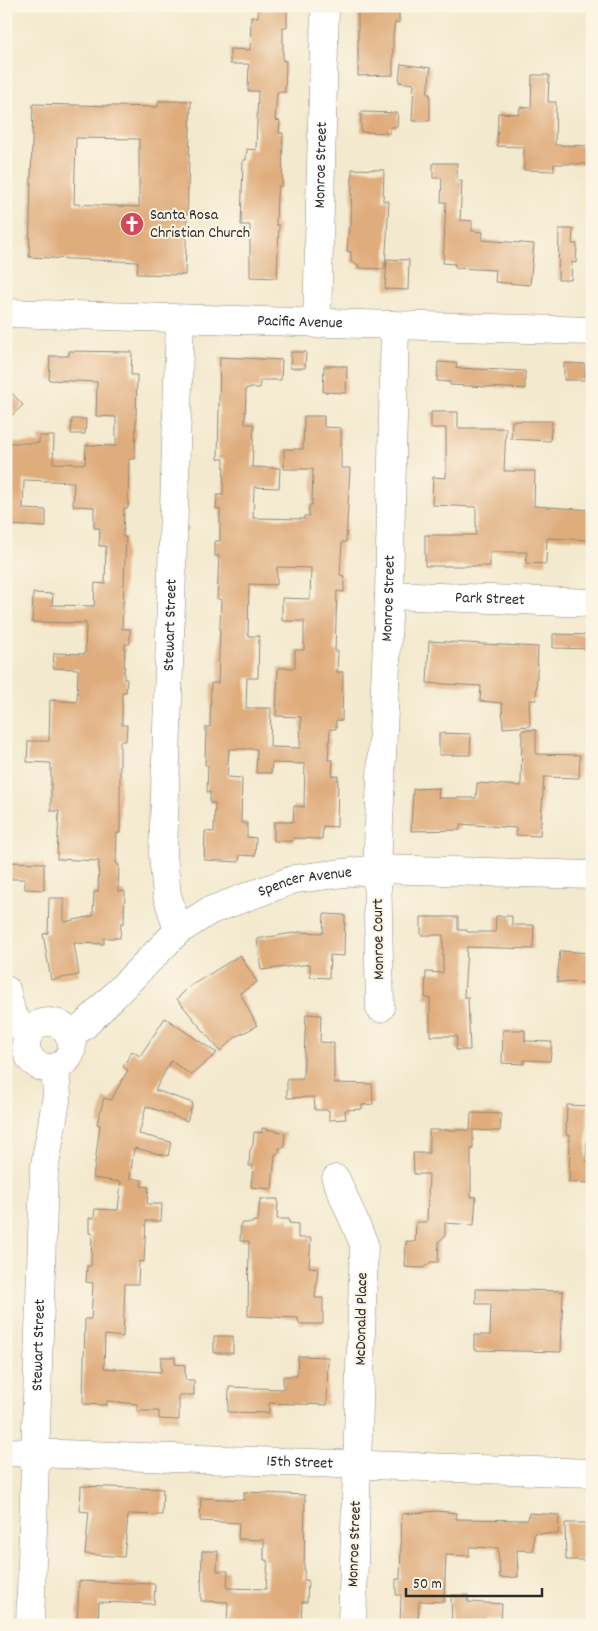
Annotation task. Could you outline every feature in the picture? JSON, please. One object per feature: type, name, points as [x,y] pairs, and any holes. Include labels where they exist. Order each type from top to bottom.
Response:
[{"type":"street","name":"Monroe Street","points":[[317,324],[325,6]]},
{"type":"street","name":"Pacific Avenue","points":[[6,313],[592,332]]},
{"type":"street","name":"Stewart Street","points":[[178,931],[167,895],[163,855],[180,319]]},
{"type":"street","name":"Monroe Street","points":[[377,869],[389,595],[395,326]]},
{"type":"street","name":"Park Street","points":[[389,595],[592,603]]},
{"type":"street","name":"Spencer Avenue","points":[[69,1035],[84,1026],[178,931],[209,911],[295,879],[377,869],[592,875]]},
{"type":"street","name":"Monroe Court","points":[[377,869],[380,1008]]},
{"type":"street","points":[[6,990],[20,1047],[34,1063],[41,1067],[55,1068],[62,1064],[70,1054],[72,1041],[65,1029],[52,1023],[38,1025],[20,1047]]},
{"type":"street","name":"Stewart Street","points":[[30,1625],[44,1171],[57,1095],[55,1068]]},
{"type":"street","name":"McDonald Place","points":[[336,1179],[364,1244],[359,1464]]},
{"type":"street","name":"15th Street","points":[[6,1452],[592,1473]]},
{"type":"street","name":"Monroe Street","points":[[352,1625],[359,1464]]},
{"type":"building","points":[[258,6],[287,7],[287,27],[283,27],[283,61],[286,61],[285,92],[277,92],[275,120],[280,121],[279,133],[283,133],[282,186],[279,186],[277,194],[276,225],[279,225],[277,278],[250,277],[250,225],[241,225],[243,160],[246,160],[247,149],[256,150],[258,91],[248,91],[249,64],[230,64],[230,49],[250,50],[251,17],[258,17]]},
{"type":"building","points":[[358,6],[399,6],[399,23],[395,22],[393,35],[393,75],[358,76]]},
{"type":"building","points":[[401,64],[431,68],[427,94],[430,94],[430,121],[412,121],[414,84],[399,82]]},
{"type":"building","points":[[532,75],[549,75],[548,102],[556,102],[555,145],[591,146],[591,164],[554,164],[554,171],[524,170],[524,147],[497,146],[498,113],[519,114],[520,107],[531,108]]},
{"type":"building","points":[[158,101],[191,101],[185,275],[137,274],[138,262],[29,257],[33,104],[158,107]],"holes":[[[76,138],[139,139],[139,207],[74,204]]]},
{"type":"building","points":[[361,112],[398,113],[397,127],[390,127],[390,133],[361,132]]},
{"type":"building","points":[[433,163],[457,163],[457,181],[462,181],[460,220],[472,221],[472,231],[483,232],[482,240],[534,244],[530,285],[495,282],[496,270],[455,268],[455,264],[443,263],[446,202],[441,202],[442,178],[433,178]]},
{"type":"building","points":[[352,169],[384,170],[383,201],[389,201],[385,269],[358,268],[359,265],[351,262],[351,252],[347,251],[349,226],[351,226]]},
{"type":"building","points":[[559,229],[573,229],[572,244],[577,244],[576,263],[572,262],[571,280],[558,280]]},
{"type":"building","points":[[387,259],[409,260],[408,290],[385,289]]},
{"type":"building","points":[[69,351],[132,352],[131,375],[137,375],[135,459],[129,459],[128,508],[124,508],[123,537],[126,537],[122,629],[130,629],[130,644],[125,644],[124,679],[127,679],[126,692],[122,692],[122,725],[127,725],[126,741],[120,741],[120,833],[117,833],[116,864],[119,865],[118,891],[125,891],[124,923],[121,923],[120,938],[104,938],[104,944],[74,943],[79,975],[51,980],[43,934],[48,933],[49,898],[64,898],[64,922],[93,916],[94,892],[98,892],[99,861],[57,859],[59,811],[51,811],[51,763],[27,762],[28,741],[49,741],[50,700],[77,702],[78,669],[53,668],[54,653],[85,654],[86,623],[32,622],[33,593],[53,594],[52,605],[94,606],[95,583],[105,584],[106,546],[99,546],[100,528],[94,528],[94,507],[73,506],[74,482],[24,480],[23,509],[46,510],[46,527],[6,525],[6,443],[39,443],[39,436],[54,436],[53,463],[85,464],[86,445],[116,446],[116,417],[96,416],[97,382],[49,380],[50,356],[69,356]]},
{"type":"building","points":[[291,352],[306,352],[305,368],[290,368]]},
{"type":"building","points":[[220,357],[282,360],[281,380],[260,380],[260,388],[246,388],[245,424],[254,424],[252,467],[280,468],[279,488],[254,487],[253,518],[304,519],[304,516],[309,516],[309,505],[312,505],[313,469],[284,469],[284,449],[303,449],[304,416],[324,416],[324,427],[341,428],[341,468],[350,468],[346,542],[342,542],[340,575],[344,576],[344,592],[337,591],[335,651],[338,651],[337,672],[343,672],[342,721],[336,720],[336,729],[330,729],[328,760],[333,760],[332,776],[338,776],[337,827],[323,826],[322,839],[293,838],[293,841],[274,841],[274,822],[293,822],[294,806],[304,807],[305,764],[272,763],[271,773],[256,773],[257,749],[229,749],[227,777],[242,778],[241,823],[247,823],[247,837],[256,838],[255,856],[240,855],[239,862],[204,860],[205,831],[214,832],[215,803],[210,803],[210,792],[207,792],[208,765],[205,765],[206,727],[210,727],[211,683],[218,683],[221,599],[217,599],[219,556],[215,556],[215,541],[220,541],[220,509],[216,509],[217,495],[223,495],[224,459],[218,459]],"holes":[[[277,567],[311,568],[310,599],[282,598],[282,621],[304,621],[304,650],[295,650],[295,668],[278,668],[276,716],[301,717],[300,748],[270,747],[271,708],[246,708],[247,678],[258,678],[259,636],[248,636],[249,584],[277,585]]]},
{"type":"building","points":[[438,362],[457,363],[456,368],[525,371],[525,389],[450,385],[450,382],[437,381]]},
{"type":"building","points":[[564,363],[585,364],[585,380],[564,380]]},
{"type":"building","points":[[324,366],[347,366],[346,393],[323,392]]},
{"type":"building","points":[[6,387],[23,405],[6,421]]},
{"type":"building","points":[[431,412],[458,412],[458,428],[506,428],[504,471],[535,471],[534,506],[592,510],[592,540],[547,538],[546,564],[526,563],[527,552],[490,552],[490,566],[425,566],[425,535],[476,535],[476,507],[432,505],[433,477],[446,478],[446,428],[431,428]]},
{"type":"building","points":[[72,419],[86,419],[85,434],[71,434]]},
{"type":"building","points":[[512,421],[552,421],[550,441],[511,439]]},
{"type":"building","points":[[553,634],[592,635],[592,649],[553,648]]},
{"type":"building","points":[[429,641],[538,647],[536,700],[529,700],[530,726],[503,728],[502,703],[480,701],[481,686],[427,683]]},
{"type":"building","points":[[522,730],[536,730],[536,754],[580,755],[579,778],[544,777],[540,836],[516,835],[516,828],[460,824],[460,830],[411,831],[413,789],[439,788],[438,798],[476,798],[477,783],[521,786]]},
{"type":"building","points":[[439,733],[471,734],[470,755],[439,755]]},
{"type":"building","points":[[6,862],[44,863],[44,890],[25,889],[25,879],[6,879]]},
{"type":"building","points":[[324,914],[345,915],[344,956],[330,955],[329,978],[310,977],[310,964],[261,970],[257,939],[299,932],[323,933]]},
{"type":"building","points":[[496,916],[512,916],[512,925],[534,925],[533,949],[467,947],[464,997],[468,997],[470,1050],[456,1050],[457,1036],[430,1036],[430,998],[425,998],[426,972],[443,973],[443,935],[421,935],[421,917],[458,917],[458,930],[467,930],[467,932],[495,932]]},
{"type":"building","points":[[560,951],[592,953],[592,983],[557,982]]},
{"type":"building","points":[[240,955],[257,982],[240,993],[257,1026],[237,1036],[220,1051],[177,999],[189,987]]},
{"type":"building","points":[[306,1014],[321,1015],[320,1042],[334,1043],[334,1083],[372,1084],[373,1104],[362,1105],[362,1109],[345,1110],[346,1119],[329,1120],[329,1110],[315,1110],[314,1097],[287,1098],[287,1079],[303,1079]]},
{"type":"building","points":[[165,1018],[217,1053],[191,1075],[171,1061],[155,1090],[193,1103],[187,1121],[146,1106],[139,1134],[171,1142],[168,1156],[134,1148],[130,1178],[142,1180],[141,1186],[149,1187],[147,1204],[162,1204],[161,1221],[146,1221],[144,1262],[139,1261],[138,1284],[125,1284],[123,1337],[105,1335],[104,1368],[161,1372],[161,1357],[175,1357],[175,1364],[185,1365],[185,1380],[194,1380],[194,1395],[179,1395],[179,1420],[159,1419],[159,1411],[137,1411],[137,1404],[107,1401],[107,1405],[83,1404],[85,1319],[91,1319],[93,1283],[86,1282],[87,1266],[91,1266],[92,1233],[89,1233],[89,1218],[94,1218],[95,1209],[118,1210],[121,1182],[93,1178],[100,1125],[97,1124],[104,1098],[111,1100],[128,1070],[123,1067],[132,1051],[140,1056]]},
{"type":"building","points":[[503,1030],[525,1030],[525,1041],[552,1042],[550,1061],[524,1060],[524,1064],[502,1063]]},
{"type":"building","points":[[567,1105],[588,1106],[586,1161],[592,1161],[592,1183],[569,1182],[570,1135],[566,1135]]},
{"type":"building","points":[[471,1113],[501,1114],[500,1131],[473,1130],[471,1197],[476,1197],[474,1225],[445,1223],[445,1236],[439,1241],[438,1262],[431,1262],[423,1268],[405,1267],[406,1241],[415,1242],[416,1222],[427,1222],[429,1174],[414,1174],[413,1153],[429,1153],[429,1130],[470,1130]]},
{"type":"building","points":[[262,1128],[285,1133],[284,1148],[279,1148],[279,1154],[275,1154],[272,1189],[251,1187],[253,1166],[249,1166],[250,1150],[253,1145],[254,1132],[262,1133]]},
{"type":"building","points":[[260,1199],[278,1199],[277,1219],[289,1219],[289,1223],[298,1224],[298,1238],[311,1238],[309,1267],[318,1268],[315,1298],[323,1298],[323,1324],[299,1324],[298,1318],[248,1316],[249,1241],[240,1241],[241,1223],[258,1221]]},
{"type":"building","points":[[476,1289],[563,1291],[561,1352],[474,1350],[474,1335],[490,1335],[491,1304],[476,1304]]},
{"type":"building","points":[[214,1336],[233,1336],[233,1353],[214,1353]]},
{"type":"building","points":[[298,1356],[328,1357],[327,1405],[269,1403],[269,1413],[228,1412],[229,1387],[283,1389],[283,1376],[297,1376]]},
{"type":"building","points":[[81,1486],[163,1489],[162,1515],[130,1514],[128,1516],[124,1557],[85,1554],[89,1512],[80,1511]]},
{"type":"building","points":[[244,1492],[305,1495],[304,1580],[308,1580],[307,1602],[302,1602],[301,1625],[227,1625],[228,1602],[201,1601],[202,1551],[218,1551],[217,1571],[228,1571],[227,1588],[266,1589],[268,1560],[264,1560],[264,1540],[238,1539],[239,1523],[200,1521],[201,1498],[244,1500]]},
{"type":"building","points":[[437,1511],[457,1513],[456,1519],[528,1520],[529,1513],[559,1515],[558,1534],[534,1533],[533,1551],[517,1550],[518,1577],[500,1578],[498,1548],[469,1547],[469,1556],[446,1555],[444,1602],[419,1601],[418,1625],[400,1625],[401,1595],[396,1595],[396,1579],[400,1579],[402,1514]]},
{"type":"building","points":[[565,1523],[592,1523],[592,1560],[566,1560]]},
{"type":"building","points":[[79,1581],[155,1584],[154,1604],[99,1602],[98,1625],[77,1625]]},
{"type":"building","points":[[451,1595],[468,1595],[468,1602],[502,1604],[501,1620],[485,1619],[484,1625],[452,1625]]},
{"type":"place","name":"Santa Rosa Christian Church","points":[[132,224]]}]
